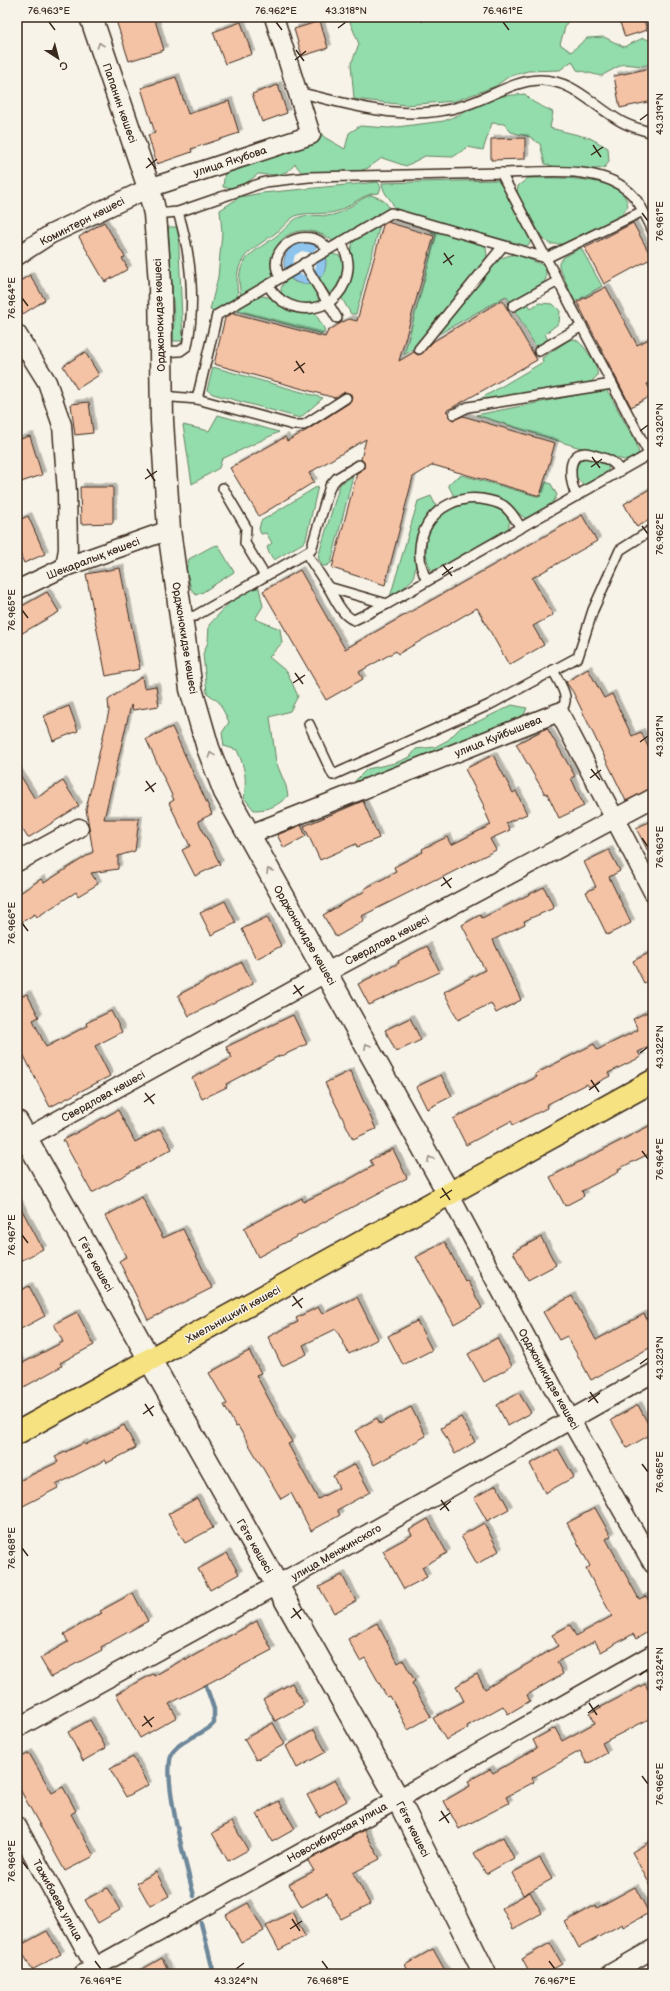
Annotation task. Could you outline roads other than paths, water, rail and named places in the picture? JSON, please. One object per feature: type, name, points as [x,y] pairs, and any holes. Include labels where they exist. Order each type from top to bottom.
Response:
[{"type":"main road","name":"Папанин көшесі","points":[[90,17],[149,188]]},
{"type":"main road","name":"Орджонокидзе көшесі","points":[[149,188],[155,214],[160,284],[161,396],[169,530],[191,689],[208,748],[225,792],[248,835],[327,972],[449,1194]]},
{"type":"main road","name":"Хмельницкий көшесі","points":[[17,1433],[653,1081]]},
{"type":"main road","name":"Гёте көшесі","points":[[20,1135],[150,1360],[398,1799],[486,1974]]},
{"type":"street","points":[[274,17],[298,92]]},
{"type":"street","name":"улица Якубова","points":[[149,188],[311,135],[298,92]]},
{"type":"street","name":"Коминтерн көшесі","points":[[17,256],[51,234],[149,188]]},
{"type":"street","points":[[17,334],[48,382],[62,425],[67,492],[68,549],[65,568]]},
{"type":"street","name":"Шекаралық көшесі","points":[[17,590],[65,568],[169,530]]},
{"type":"street","points":[[559,712],[613,818],[653,892]]},
{"type":"street","name":"улица Куйбышева","points":[[248,835],[559,712]]},
{"type":"street","name":"Свердлова көшесі","points":[[20,1135],[653,798]]},
{"type":"street","points":[[17,862],[79,828]]},
{"type":"street","name":"Орджоникидзе көшесі","points":[[449,1194],[570,1419],[653,1564]]},
{"type":"street","name":"улица Менжинского","points":[[17,1728],[278,1585],[653,1373]]},
{"type":"street","name":"Новосибирская улица","points":[[92,1972],[653,1654]]},
{"type":"street","name":"Тажибаева улица","points":[[17,1826],[92,1972]]},
{"type":"street","points":[[610,1974],[653,1949]]},
{"type":"lane","points":[[298,92],[366,109],[415,114],[462,106],[508,87],[540,80],[566,84],[622,122],[653,133]]},
{"type":"lane","points":[[155,214],[178,212],[265,182],[308,177],[568,172],[595,175],[627,190],[642,211],[653,231]]},
{"type":"lane","points":[[306,553],[344,613],[348,618],[354,620],[387,604],[521,528],[620,471],[650,451],[612,384],[501,173]]},
{"type":"lane","points":[[197,399],[216,315],[390,213],[546,258],[642,211]]},
{"type":"lane","points":[[161,352],[180,351],[187,346],[191,324],[189,256],[186,236],[178,212]]},
{"type":"lane","points":[[284,276],[277,272],[277,262],[279,253],[292,239],[302,236],[312,237],[320,241],[326,251]]},
{"type":"lane","points":[[268,285],[273,294],[285,304],[299,308],[314,308],[328,303],[339,293],[346,281],[348,268],[347,255],[341,242]]},
{"type":"lane","points":[[419,349],[503,246]]},
{"type":"lane","points":[[304,263],[337,318]]},
{"type":"lane","points":[[513,306],[558,281]]},
{"type":"lane","points":[[540,351],[582,326]]},
{"type":"lane","points":[[454,414],[468,406],[612,384]]},
{"type":"lane","points":[[161,396],[197,399],[293,425],[304,425],[346,398]]},
{"type":"lane","points":[[576,496],[573,488],[571,470],[574,459],[579,455],[585,453],[610,460],[620,471]]},
{"type":"lane","points":[[181,617],[195,616],[311,550],[330,486],[337,478],[359,465]]},
{"type":"lane","points":[[223,488],[246,527],[245,544],[266,576]]},
{"type":"lane","points":[[427,581],[422,571],[420,553],[423,537],[428,523],[437,511],[451,503],[468,498],[486,500],[503,505],[512,514],[521,528]]},
{"type":"lane","points":[[309,724],[332,775],[489,705],[578,657],[593,610],[620,550],[653,529]]},
{"type":"lane","points":[[328,587],[387,604]]},
{"type":"lane","points":[[553,670],[567,698],[566,706],[559,712]]},
{"type":"water","points":[[305,242],[320,248],[326,263],[320,278],[305,284],[290,278],[284,263],[290,248]]},
{"type":"waterway","points":[[194,1896],[176,1821],[172,1798],[170,1760],[174,1750],[178,1746],[210,1727],[214,1723],[214,1709],[204,1680]]},
{"type":"waterway","points":[[201,1923],[214,1974]]}]
